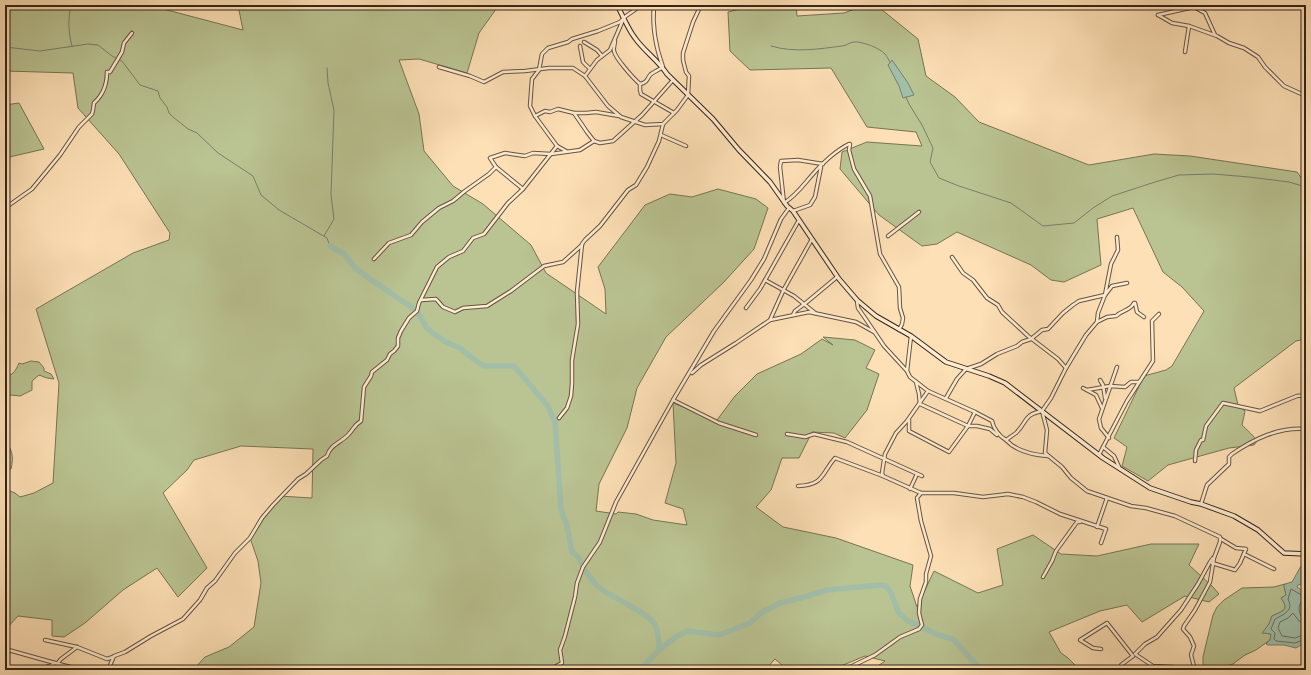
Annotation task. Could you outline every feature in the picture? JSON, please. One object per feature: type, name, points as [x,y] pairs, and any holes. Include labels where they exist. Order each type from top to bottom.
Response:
[{"type":"street","points":[[617,5],[634,37],[648,54],[663,67],[672,80],[713,119],[739,150],[770,182],[784,202],[793,211],[837,277],[857,300],[876,316],[911,336],[946,362],[1004,383],[1099,455],[1150,488],[1234,516],[1258,530],[1284,553],[1306,554]]},
{"type":"street","points":[[566,152],[557,146],[535,116],[530,106],[532,79],[539,70],[542,54],[548,48],[568,42],[579,36],[598,31],[619,22],[642,5]]},
{"type":"street","points":[[654,5],[654,33],[663,67]]},
{"type":"street","points":[[421,300],[436,299],[444,307],[454,312],[462,308],[487,306],[511,291],[544,266],[563,262],[600,226],[628,190],[636,185],[647,168],[661,135],[663,124],[688,95],[689,76],[686,72],[683,53],[693,22],[701,5]]},
{"type":"street","points":[[1214,35],[1205,13],[1194,7],[1158,16],[1172,23],[1189,26],[1214,35],[1229,43],[1244,48],[1258,57],[1265,67],[1284,86],[1306,96]]},
{"type":"street","points":[[585,76],[602,56],[610,50],[624,18]]},
{"type":"street","points":[[1185,52],[1189,26]]},
{"type":"street","points":[[5,208],[32,189],[60,155],[79,126],[92,114],[94,103],[103,90],[107,80],[107,72],[110,72],[122,52],[124,43],[132,33]]},
{"type":"street","points":[[615,41],[614,51],[617,57],[634,79],[640,84]]},
{"type":"street","points":[[584,42],[597,50],[602,56]]},
{"type":"street","points":[[580,46],[582,62],[590,69]]},
{"type":"street","points":[[439,67],[470,76],[484,82],[503,72],[549,68],[573,68],[585,76],[608,106],[621,117]]},
{"type":"street","points":[[640,84],[644,84],[651,74],[663,67]]},
{"type":"street","points":[[574,113],[586,132],[594,141],[600,143],[613,141],[642,115],[672,80]]},
{"type":"street","points":[[640,84],[642,94],[674,113]]},
{"type":"street","points":[[535,116],[545,111],[550,112],[558,108],[574,113],[596,112],[621,117],[645,126],[663,124]]},
{"type":"street","points":[[661,135],[686,146]]},
{"type":"street","points":[[523,189],[496,167],[490,158],[505,153],[525,156],[533,153],[551,154],[580,150],[594,141]]},
{"type":"street","points":[[784,202],[796,194],[814,172],[839,151],[850,144],[849,150],[854,168],[870,196],[880,254],[898,288],[900,308],[903,318],[899,330]]},
{"type":"street","points":[[45,640],[77,647],[107,659],[125,652],[183,619],[200,600],[207,588],[215,581],[235,552],[250,538],[262,518],[273,505],[298,478],[306,474],[327,456],[334,445],[349,434],[353,427],[361,421],[364,387],[372,372],[387,360],[390,354],[398,346],[398,338],[409,318],[417,311],[437,267],[449,257],[463,251],[473,238],[484,234],[508,204],[523,189],[557,146]]},
{"type":"street","points":[[784,202],[780,167],[781,161],[798,160],[818,162],[822,165]]},
{"type":"street","points":[[793,211],[810,205],[814,197],[822,165]]},
{"type":"street","points":[[374,259],[389,243],[411,235],[422,222],[439,208],[453,201],[496,167]]},
{"type":"street","points":[[549,670],[562,663],[560,650],[565,636],[577,584],[583,567],[600,542],[616,502],[673,400],[714,331],[752,280],[764,259],[780,219],[789,208]]},
{"type":"street","points":[[888,236],[919,212]]},
{"type":"street","points":[[746,308],[752,302],[799,220]]},
{"type":"street","points":[[1097,322],[1098,312],[1105,295],[1111,264],[1118,250],[1117,237]]},
{"type":"street","points":[[770,320],[784,289],[812,239]]},
{"type":"street","points":[[559,418],[567,408],[571,396],[572,360],[578,324],[577,292],[582,244]]},
{"type":"street","points":[[952,257],[963,273],[974,280],[987,298],[998,305],[1031,339],[1058,358],[1066,368]]},
{"type":"street","points":[[793,316],[795,311],[837,277]]},
{"type":"street","points":[[765,280],[784,289],[816,314]]},
{"type":"street","points":[[946,398],[957,380],[968,369],[981,364],[997,354],[1018,346],[1022,342],[1031,339],[1042,330],[1048,329],[1063,313],[1080,301],[1105,295],[1112,286],[1126,283]]},
{"type":"street","points":[[857,300],[858,308],[874,332],[884,346],[907,371],[910,377],[928,391],[946,398],[992,421],[994,428],[1000,436]]},
{"type":"street","points":[[1006,440],[1016,433],[1032,413],[1042,411],[1051,398],[1066,368],[1086,335],[1097,322],[1107,317],[1116,316],[1120,312],[1129,309],[1134,303],[1137,312],[1144,316]]},
{"type":"street","points":[[682,385],[693,370],[770,320],[809,312],[856,322],[874,332]]},
{"type":"street","points":[[1099,455],[1121,412],[1153,361],[1152,321],[1159,314]]},
{"type":"street","points":[[907,371],[911,336]]},
{"type":"street","points":[[1109,438],[1101,428],[1099,418],[1117,366]]},
{"type":"street","points":[[1100,380],[1104,388],[1106,398]]},
{"type":"street","points":[[916,381],[920,404]]},
{"type":"street","points":[[1087,390],[1110,386],[1125,386],[1132,382],[1140,382]]},
{"type":"street","points":[[1083,388],[1096,395],[1102,408]]},
{"type":"street","points":[[883,476],[882,473],[885,454],[896,433],[920,404],[928,391]]},
{"type":"street","points":[[1195,461],[1196,450],[1201,440],[1203,440],[1206,426],[1223,403],[1260,411],[1297,396],[1306,395]]},
{"type":"street","points":[[673,400],[719,423],[756,435]]},
{"type":"street","points":[[920,404],[968,426],[977,426],[990,429],[1016,449],[1049,456]]},
{"type":"street","points":[[1042,411],[1047,430],[1045,451],[1087,491],[1131,506],[1146,508],[1175,516],[1218,536],[1236,548],[1246,549],[1235,570],[1212,563]]},
{"type":"street","points":[[909,418],[908,432],[948,452],[968,426],[975,412]]},
{"type":"street","points":[[1201,504],[1207,485],[1229,464],[1229,457],[1232,454],[1272,432],[1306,426]]},
{"type":"street","points":[[1299,428],[1306,429]]},
{"type":"street","points":[[787,434],[805,437],[814,434],[847,442],[922,476]]},
{"type":"street","points":[[1104,447],[1114,456],[1120,469]]},
{"type":"street","points":[[798,486],[806,486],[822,479],[835,458],[883,476],[921,493],[954,493],[983,497],[1012,494],[1036,502],[1080,522],[1106,529],[1101,543]]},
{"type":"street","points":[[910,489],[917,474]]},
{"type":"street","points":[[844,670],[875,655],[900,638],[922,626],[919,613],[920,599],[926,582],[926,574],[931,556],[918,509],[917,498],[921,493]]},
{"type":"street","points":[[1097,527],[1107,498]]},
{"type":"street","points":[[1043,577],[1056,551],[1062,544],[1069,531],[1077,522],[1080,522]]},
{"type":"street","points":[[1195,670],[1191,655],[1194,646],[1190,637],[1183,629],[1195,610],[1208,584],[1212,574],[1212,563],[1221,539]]},
{"type":"street","points":[[1244,554],[1274,569]]},
{"type":"street","points":[[1126,670],[1121,665],[1145,644],[1157,637],[1181,610],[1201,580],[1210,562],[1214,558]]},
{"type":"street","points":[[1101,649],[1092,648],[1080,640],[1107,623],[1134,655],[1153,666],[1174,667],[1184,670]]},
{"type":"street","points":[[41,670],[43,668],[50,667],[75,650],[77,647]]},
{"type":"street","points":[[5,649],[82,670]]},
{"type":"street","points":[[108,670],[114,656]]},
{"type":"shaded area","points":[[5,5],[148,5],[243,30],[238,5],[499,5],[479,33],[467,73],[419,59],[399,60],[419,114],[424,151],[453,186],[483,204],[531,245],[546,273],[606,314],[605,289],[598,267],[645,205],[670,194],[692,197],[718,189],[756,199],[768,208],[754,249],[724,282],[666,337],[637,388],[627,428],[599,484],[596,511],[616,514],[618,512],[636,514],[653,520],[687,525],[683,509],[665,503],[676,463],[673,403],[717,420],[735,396],[757,374],[801,354],[822,339],[833,345],[823,337],[855,340],[875,350],[866,368],[879,374],[867,410],[845,438],[834,433],[812,432],[799,458],[782,458],[771,490],[756,507],[783,527],[836,538],[913,565],[910,586],[917,607],[934,571],[978,593],[1003,585],[997,549],[1033,535],[1061,554],[1097,556],[1151,544],[1199,544],[1189,565],[1219,594],[1209,602],[1185,596],[1142,622],[1127,605],[1100,611],[1049,632],[1061,653],[1080,670],[872,670],[885,661],[865,656],[831,670],[788,670],[775,659],[765,670],[193,670],[205,657],[229,647],[254,627],[261,583],[258,561],[250,538],[279,496],[312,498],[313,449],[241,446],[194,460],[187,470],[163,493],[207,568],[178,597],[157,568],[123,590],[85,623],[64,637],[52,636],[52,620],[18,616],[5,630],[5,489],[20,497],[34,493],[53,483],[59,383],[36,309],[133,253],[169,240],[170,233],[119,154],[78,108],[73,73],[5,71]]},
{"type":"shaded area","points":[[756,5],[796,5],[797,16],[844,13],[865,5],[876,5],[918,39],[926,76],[955,97],[979,122],[1089,165],[1154,154],[1190,156],[1297,172],[1303,180],[1306,176],[1306,339],[1296,341],[1234,388],[1238,405],[1245,411],[1242,425],[1257,441],[1254,445],[1229,448],[1168,465],[1148,481],[1122,466],[1127,447],[1114,438],[1144,376],[1166,370],[1172,366],[1204,311],[1182,287],[1163,272],[1133,208],[1097,219],[1101,265],[1064,282],[1051,280],[1031,265],[957,232],[937,244],[922,246],[879,215],[840,169],[842,152],[867,142],[922,146],[916,132],[867,127],[831,68],[750,70],[730,51],[728,12]]},
{"type":"shaded area","points":[[19,103],[44,149],[5,158],[5,105]]},
{"type":"shaded area","points":[[31,361],[39,362],[44,368],[44,371],[51,374],[54,379],[39,375],[32,381],[32,390],[20,396],[11,395],[5,398],[5,376],[12,374],[19,363],[22,364]]},
{"type":"shaded area","points":[[5,440],[11,450],[12,460],[11,469],[5,470]]},
{"type":"shaded area","points":[[1285,584],[1286,595],[1281,598],[1284,602],[1285,608],[1272,616],[1263,633],[1271,634],[1270,640],[1233,664],[1212,670],[1206,669],[1203,664],[1203,657],[1213,615],[1217,607],[1224,600],[1242,588],[1274,587]]},
{"type":"water","points":[[892,60],[908,83],[914,95],[903,98],[899,86],[888,65]]},
{"type":"water","points":[[1301,566],[1306,569],[1306,584],[1298,585],[1297,587],[1303,591],[1305,595],[1303,608],[1306,642],[1296,648],[1284,645],[1268,645],[1266,644],[1270,640],[1271,634],[1262,633],[1269,624],[1272,616],[1284,610],[1285,605],[1281,598],[1286,595],[1284,586],[1285,584],[1292,582]]},
{"type":"waterway","points":[[71,5],[69,25],[72,46]]},
{"type":"waterway","points":[[771,46],[806,50],[844,46],[852,42],[857,42],[879,49],[886,55],[890,62]]},
{"type":"waterway","points":[[5,47],[40,51],[88,44],[98,45],[112,56],[122,61],[140,85],[158,91],[160,98],[173,117],[188,129],[197,133],[218,153],[253,176],[261,195],[279,210],[327,238],[330,246]]},
{"type":"waterway","points":[[324,236],[334,219],[331,195],[334,110],[328,83],[327,68]]},
{"type":"waterway","points":[[906,97],[933,148],[930,162],[939,178],[1011,203],[1043,226],[1074,223],[1093,208],[1112,196],[1179,175],[1213,174],[1249,177],[1289,182],[1306,187]]},
{"type":"waterway","points":[[330,246],[344,254],[356,269],[417,311],[426,327],[446,342],[460,348],[484,366],[514,366],[548,406],[555,422],[561,509],[567,526],[572,552],[579,558],[588,575],[598,587],[647,616],[652,621],[657,631],[659,650]]},
{"type":"waterway","points":[[640,670],[659,650],[677,636],[687,631],[719,635],[750,623],[761,613],[780,603],[827,590],[881,585],[886,586],[891,593],[899,613],[908,621],[938,635],[953,639],[981,670]]}]
